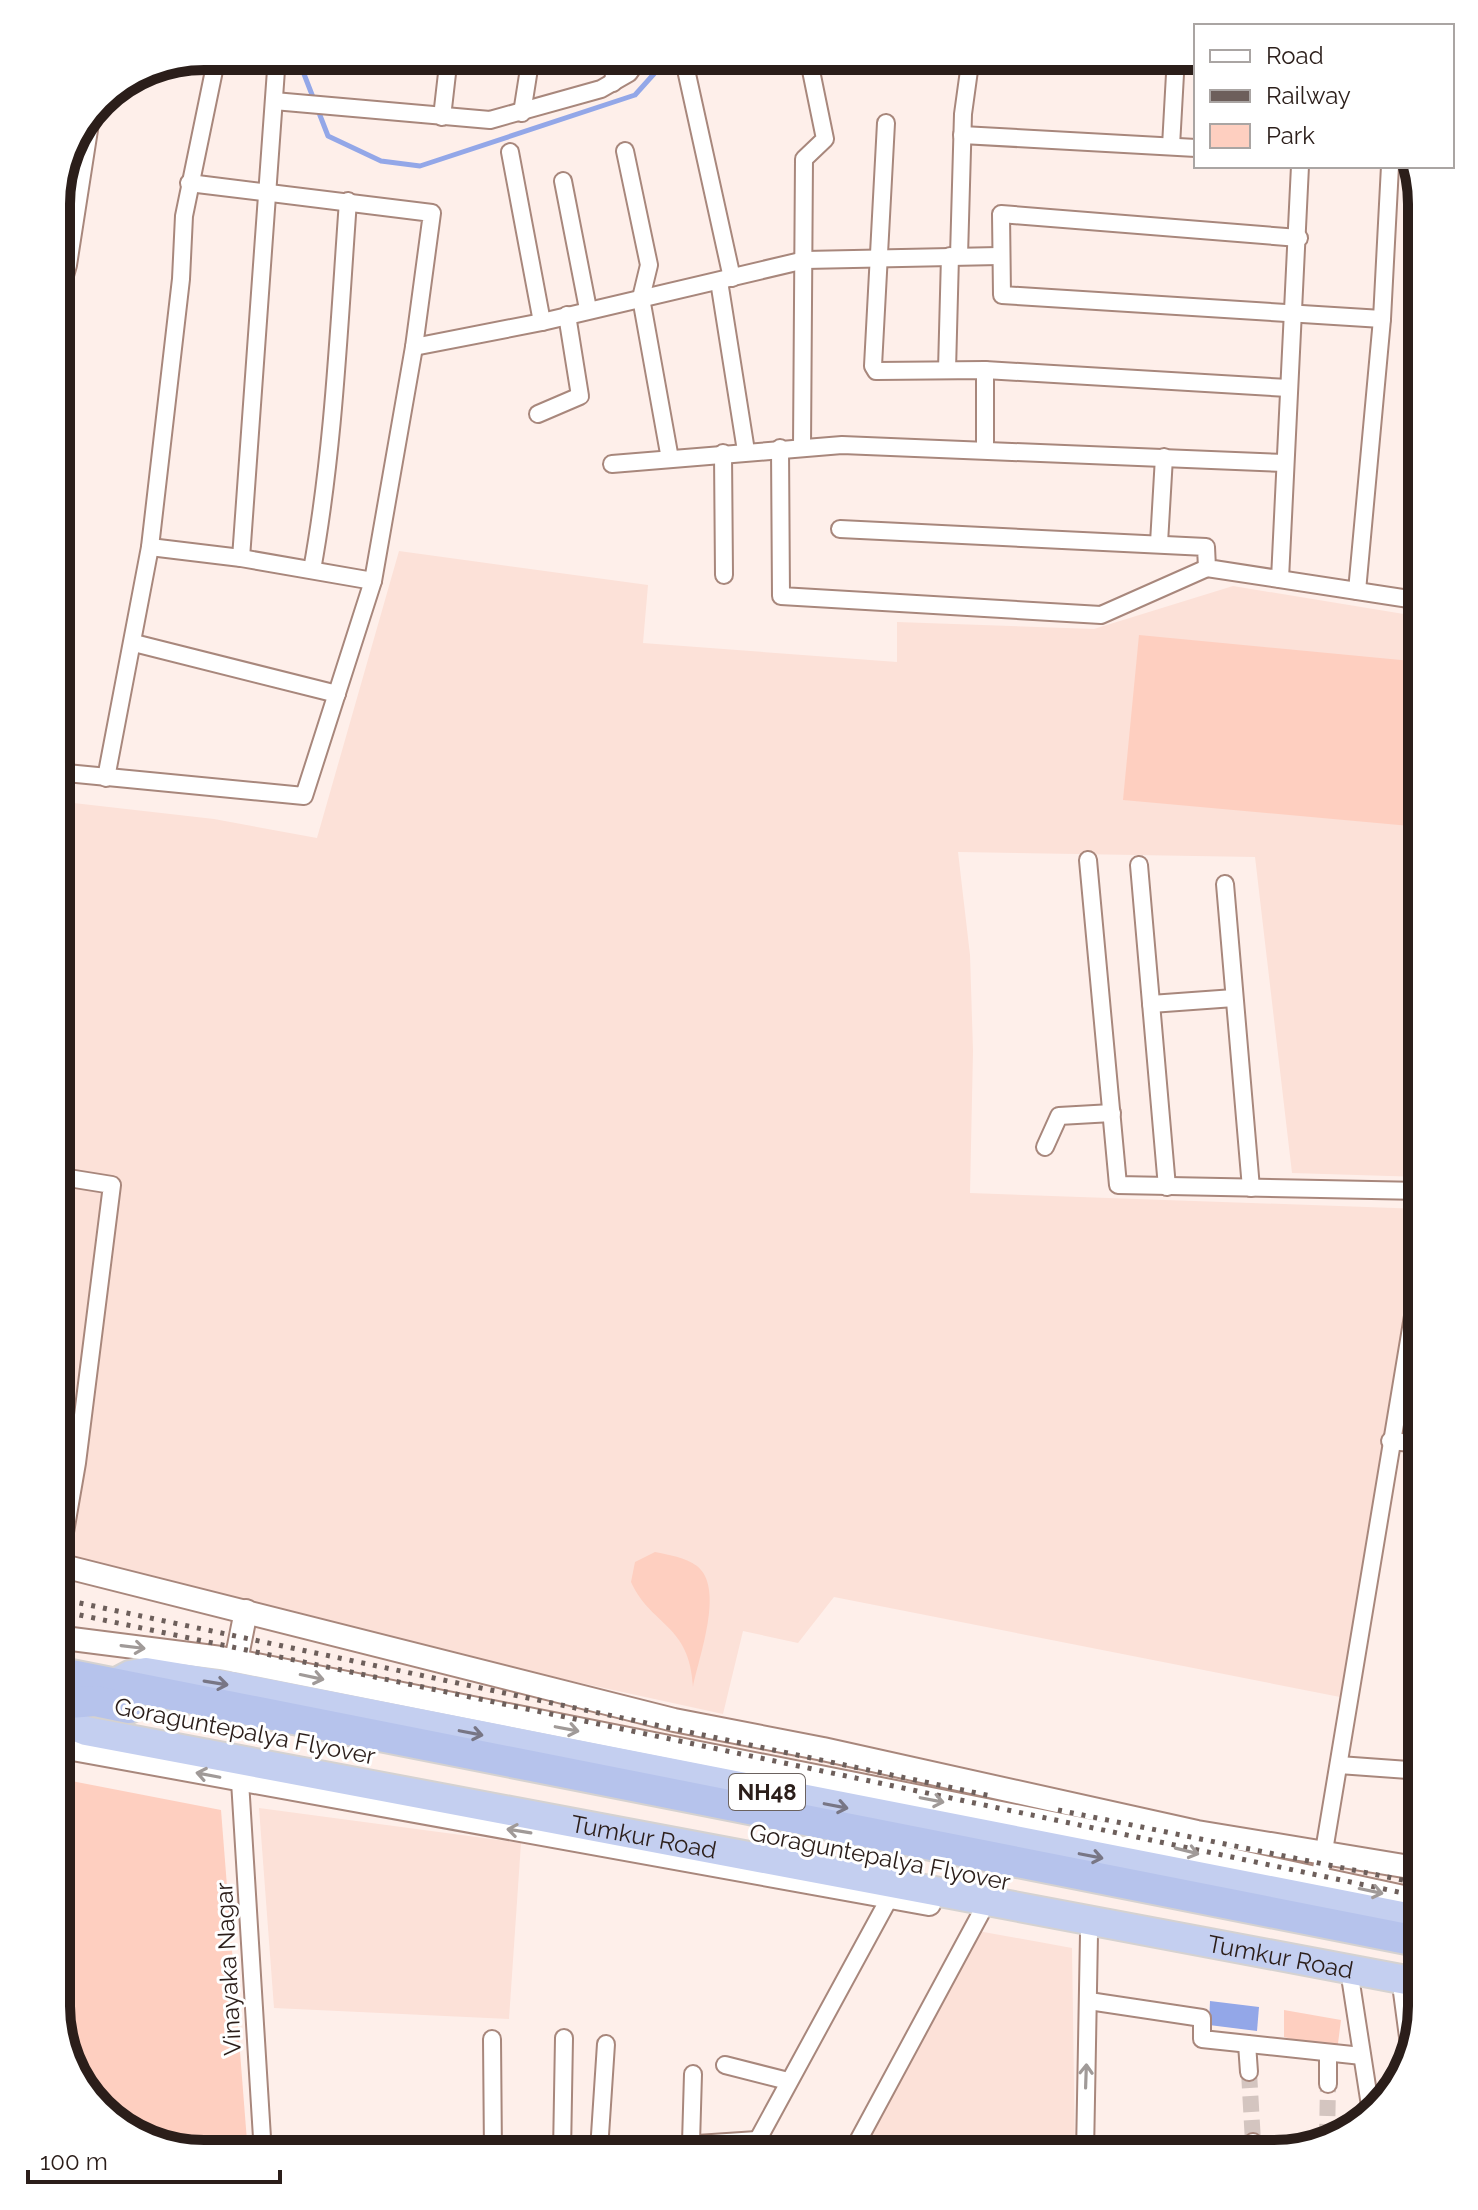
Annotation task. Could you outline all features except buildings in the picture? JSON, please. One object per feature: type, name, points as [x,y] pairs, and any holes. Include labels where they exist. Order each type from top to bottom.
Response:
[{"type":"highway","name":"NH48","points":[[70,1678],[104,1692],[130,1675],[146,1672],[231,1686],[1408,1917]]},
{"type":"highway","name":"Goraguntepalya Flyover","points":[[70,1700],[104,1692],[149,1691],[1408,1939]]},
{"type":"highway","name":"Goraguntepalya Flyover","points":[[104,1692],[1408,1960]]},
{"type":"highway","name":"Tumkur Road","points":[[70,1725],[86,1731],[1408,1989]]},
{"type":"street","points":[[106,778],[150,547],[189,183],[214,70]]},
{"type":"street","points":[[241,558],[276,70]]},
{"type":"street","points":[[442,117],[447,70]]},
{"type":"street","points":[[522,113],[529,70]]},
{"type":"street","points":[[613,83],[614,70]]},
{"type":"street","points":[[274,101],[477,121],[522,113],[613,83],[631,70]]},
{"type":"street","points":[[686,70],[725,279],[746,451]]},
{"type":"street","points":[[802,447],[804,159],[825,139],[811,70]]},
{"type":"street","points":[[947,370],[962,135],[969,70]]},
{"type":"street","points":[[1171,146],[1175,70]]},
{"type":"street","points":[[886,123],[873,366],[882,372],[985,370],[1288,388]]},
{"type":"street","points":[[962,135],[1194,148]]},
{"type":"street","points":[[70,252],[88,139]]},
{"type":"street","points":[[625,151],[649,265],[641,298],[670,459]]},
{"type":"street","points":[[510,152],[542,322]]},
{"type":"street","points":[[1280,579],[1292,314],[1299,238],[1300,168]]},
{"type":"street","points":[[1357,591],[1382,319],[1390,168]]},
{"type":"street","points":[[563,181],[588,309]]},
{"type":"street","points":[[70,774],[304,796],[373,581],[414,347],[432,213],[269,190],[189,183]]},
{"type":"street","points":[[312,570],[322,514],[335,394],[348,201]]},
{"type":"street","points":[[1299,238],[1001,214],[999,256],[1002,295],[1382,319]]},
{"type":"street","points":[[414,347],[542,322],[805,260],[999,256]]},
{"type":"street","points":[[538,414],[580,396],[567,315]]},
{"type":"street","points":[[985,370],[985,450]]},
{"type":"street","points":[[612,464],[842,445],[1285,463]]},
{"type":"street","points":[[780,448],[781,596],[1101,615],[1207,568],[1408,599]]},
{"type":"street","points":[[723,453],[724,575]]},
{"type":"street","points":[[1159,543],[1164,457]]},
{"type":"street","points":[[840,529],[1206,547],[1207,568]]},
{"type":"street","points":[[150,547],[241,558],[373,581]]},
{"type":"street","points":[[134,643],[337,694]]},
{"type":"street","points":[[1088,860],[1118,1185],[1408,1191]]},
{"type":"street","points":[[1139,865],[1167,1187]]},
{"type":"street","points":[[1225,884],[1251,1188]]},
{"type":"street","points":[[1151,1004],[1234,998]]},
{"type":"street","points":[[1045,1147],[1059,1116],[1112,1113]]},
{"type":"street","points":[[70,1178],[112,1185],[70,1504]]},
{"type":"street","points":[[1319,1881],[1408,1340]]},
{"type":"street","points":[[1390,1441],[1408,1443]]},
{"type":"street","points":[[70,1576],[246,1611],[674,1720],[823,1749],[1197,1832],[1408,1866]]},
{"type":"street","points":[[236,1661],[246,1611]]},
{"type":"street","points":[[70,1639],[236,1661],[1167,1846],[1408,1898]]},
{"type":"street","points":[[70,1749],[1351,1983],[1408,1989]]},
{"type":"street","points":[[1339,1765],[1408,1770]]},
{"type":"street","name":"Vinayaka Nagar","points":[[240,1781],[262,2140]]},
{"type":"street","points":[[758,2140],[890,1897]]},
{"type":"street","points":[[859,2140],[981,1913]]},
{"type":"street","points":[[1085,2140],[1089,1934]]},
{"type":"street","points":[[1351,1983],[1369,2101]]},
{"type":"street","points":[[1089,2001],[1202,2018],[1202,2039],[1328,2055],[1362,2056]]},
{"type":"street","points":[[561,2140],[564,2038]]},
{"type":"street","points":[[492,2039],[493,2140]]},
{"type":"street","points":[[600,2140],[606,2044]]},
{"type":"street","points":[[1247,2044],[1249,2072]]},
{"type":"street","points":[[1328,2055],[1328,2084]]},
{"type":"street","points":[[725,2065],[788,2081]]},
{"type":"street","points":[[691,2140],[693,2074]]},
{"type":"shaded area","points":[[399,551],[648,585],[643,643],[897,662],[897,622],[1094,629],[1233,586],[1408,615],[1408,1177],[1292,1173],[1255,857],[958,852],[970,955],[973,1051],[970,1193],[1408,1209],[1408,1292],[1340,1697],[834,1597],[798,1643],[743,1631],[723,1714],[70,1571],[70,803],[214,819],[317,838]]},
{"type":"shaded area","points":[[259,1808],[521,1843],[509,2019],[274,2008]]},
{"type":"shaded area","points":[[978,1931],[1072,1948],[1075,2140],[867,2140]]},
{"type":"green space","points":[[1139,635],[1408,661],[1408,826],[1123,800]]},
{"type":"green space","points":[[655,1552],[682,1558],[697,1566],[705,1576],[709,1590],[708,1623],[693,1687],[685,1650],[639,1597],[631,1582],[635,1562]]},
{"type":"green space","points":[[70,1781],[221,1810],[247,2140],[195,2140],[161,2133],[129,2117],[98,2088],[80,2057],[71,2024],[70,2006]]},
{"type":"green space","points":[[1284,2010],[1341,2020],[1337,2051],[1284,2037]]},
{"type":"water","points":[[1210,2001],[1259,2007],[1257,2031],[1209,2025]]},
{"type":"waterway","points":[[302,70],[328,136],[381,161],[420,166],[635,95],[657,70]]},
{"type":"tunnel","points":[[1249,2072],[1253,2140]]},
{"type":"tunnel","points":[[1327,2129],[1328,2084]]},
{"type":"railway","points":[[70,1601],[991,1796]]},
{"type":"railway","points":[[70,1613],[1408,1894]]},
{"type":"railway","points":[[1058,1810],[1408,1881]]}]
